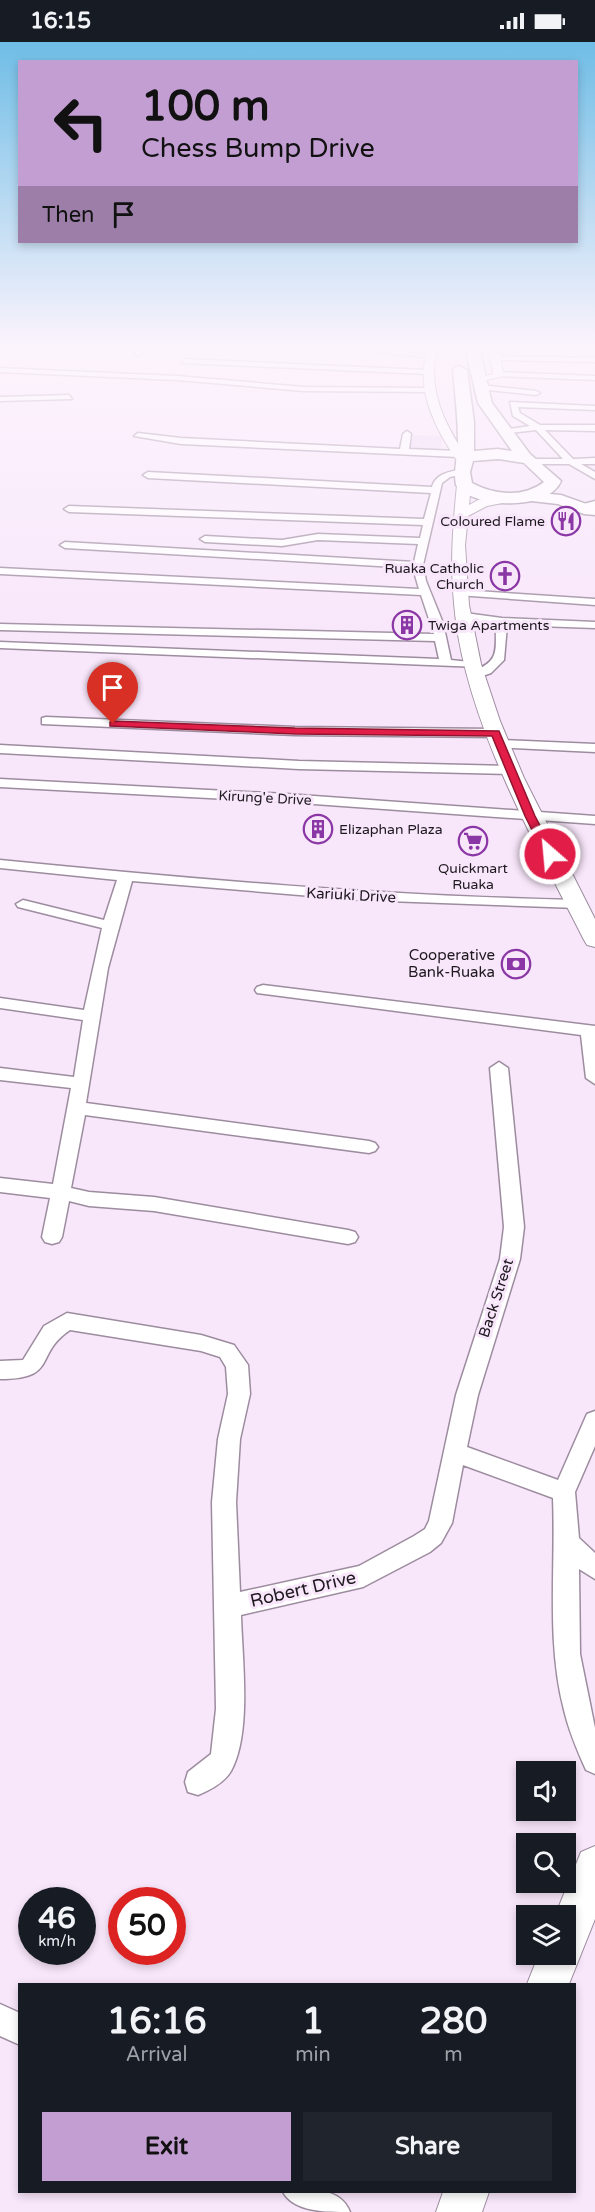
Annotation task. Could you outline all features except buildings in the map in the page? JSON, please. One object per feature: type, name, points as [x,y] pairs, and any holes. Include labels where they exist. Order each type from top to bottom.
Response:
[{"type":"highway","points":[[464,449],[463,466],[481,494],[520,497],[549,487],[553,481],[520,449]]},
{"type":"highway","points":[[463,466],[498,454],[529,460]]},
{"type":"main road","points":[[455,449],[463,466],[462,514],[458,547],[461,593],[476,670],[498,738],[530,816],[595,940]]},
{"type":"main road","points":[[553,481],[591,508]]},
{"type":"main road","points":[[462,514],[483,503],[520,497],[561,500],[591,508]]},
{"type":"main road","points":[[576,1915],[595,1866]]},
{"type":"main road","points":[[548,1983],[556,1965]]},
{"type":"main road","points":[[459,2212],[466,2193]]},
{"type":"street","points":[[346,449],[404,452],[463,466]]},
{"type":"street","points":[[557,449],[570,461],[595,476]]},
{"type":"street","points":[[529,460],[595,461]]},
{"type":"street","points":[[446,663],[418,565],[435,490],[442,478],[463,466]]},
{"type":"street","points":[[148,475],[435,490]]},
{"type":"street","points":[[69,509],[427,522]]},
{"type":"street","points":[[198,539],[282,543],[318,537],[422,541]]},
{"type":"street","points":[[66,545],[418,565]]},
{"type":"street","points":[[0,571],[424,592]]},
{"type":"street","points":[[461,593],[595,602]]},
{"type":"street","points":[[465,616],[502,621],[595,625]]},
{"type":"street","points":[[0,645],[446,663],[476,670],[499,663],[502,656],[502,621]]},
{"type":"street","points":[[0,627],[440,638]]},
{"type":"street","points":[[46,721],[498,738],[595,748]]},
{"type":"street","points":[[0,749],[299,765],[510,770]]},
{"type":"street","name":"Kirung'e Drive","points":[[0,783],[286,798],[595,820]]},
{"type":"street","name":"Kariuki Drive","points":[[0,864],[273,891],[505,904],[576,904]]},
{"type":"street","points":[[52,1238],[77,1108],[78,1092],[82,1084],[91,1016],[108,925],[126,876]]},
{"type":"street","points":[[23,904],[108,925]]},
{"type":"street","points":[[263,990],[592,1031],[595,1077]]},
{"type":"street","points":[[0,1004],[91,1016]]},
{"type":"street","name":"Back Street","points":[[456,1453],[467,1395],[510,1259],[512,1245],[513,1227],[499,1068]]},
{"type":"street","points":[[0,1074],[82,1084]]},
{"type":"street","points":[[77,1108],[369,1147]]},
{"type":"street","points":[[0,1185],[61,1192],[89,1199],[154,1204],[348,1237]]},
{"type":"street","points":[[0,1370],[23,1370],[32,1366],[51,1332],[67,1321],[201,1343],[227,1351],[237,1365],[239,1394],[229,1439],[224,1502],[230,1671],[226,1744],[222,1760],[213,1771],[198,1782]]},
{"type":"street","points":[[595,1420],[564,1492],[567,1543],[566,1641],[572,1696],[586,1744],[595,1761]]},
{"type":"street","points":[[456,1453],[564,1492]]},
{"type":"street","name":"Robert Drive","points":[[228,1606],[363,1576],[422,1544],[433,1536],[440,1523],[456,1453]]},
{"type":"street","points":[[567,1543],[595,1568]]},
{"type":"street","points":[[0,2019],[18,2029]]},
{"type":"street","points":[[301,2193],[334,2212]]},
{"type":"shaded area","points":[[407,449],[440,449],[439,452]]},
{"type":"place","name":"Coloured Flame","points":[[566,521]]},
{"type":"place","name":"Ruaka Catholic Church","points":[[505,576]]},
{"type":"place","name":"Twiga Apartments","points":[[407,625]]},
{"type":"place","name":"Elizaphan Plaza","points":[[318,829]]},
{"type":"place","name":"Quickmart Ruaka","points":[[473,841]]},
{"type":"place","name":"Cooperative Bank-Ruaka","points":[[516,964]]},
{"type":"route","points":[[113,724],[295,731],[496,733],[530,816],[550,854]]}]
